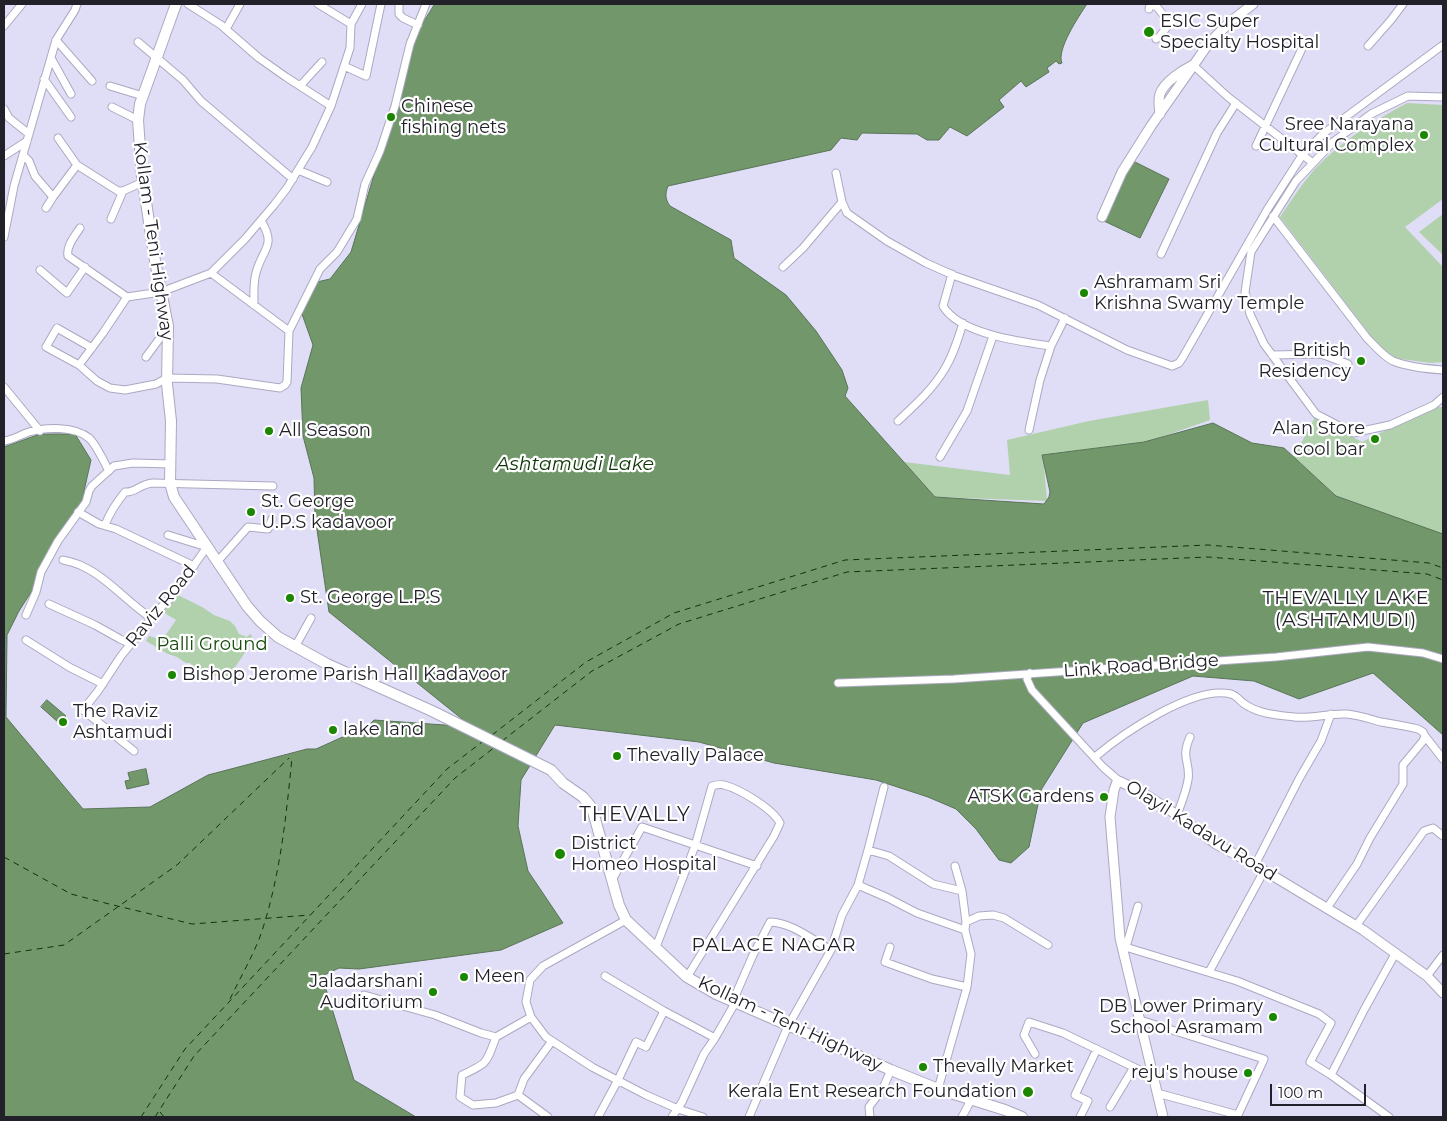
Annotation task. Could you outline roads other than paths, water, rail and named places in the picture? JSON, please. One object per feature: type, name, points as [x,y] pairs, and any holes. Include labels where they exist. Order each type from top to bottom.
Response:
[{"type":"main road","name":"Kollam - Teni Highway","points":[[176,4],[143,96],[138,120],[143,182],[168,326],[168,378],[171,421],[170,483],[174,497],[247,606],[278,637],[327,664],[432,711],[551,770],[563,783],[583,797],[592,808],[619,905],[626,920],[687,976],[735,1003],[891,1070],[938,1089],[1022,1117]]},
{"type":"street","points":[[4,26],[22,4]]},
{"type":"street","points":[[4,236],[8,210],[56,40],[76,7],[82,4]]},
{"type":"street","points":[[188,4],[226,28],[259,58],[331,106]]},
{"type":"street","points":[[226,28],[240,4]]},
{"type":"street","points":[[318,4],[350,24]]},
{"type":"street","points":[[80,228],[67,253],[72,259],[127,297],[161,292],[211,273],[245,239],[274,205],[293,179],[312,147],[331,106],[350,48],[350,24],[362,4]]},
{"type":"street","points":[[344,66],[366,76],[381,4]]},
{"type":"street","points":[[400,4],[399,14],[418,25]]},
{"type":"street","points":[[92,348],[57,328],[46,347],[78,365],[97,382],[110,388],[124,390],[156,384],[168,378],[217,380],[280,388],[285,385],[287,382],[289,331],[320,269],[337,252],[357,219],[365,184],[380,151],[395,106],[410,44],[426,4]]},
{"type":"street","points":[[1102,218],[1122,172],[1193,65],[1209,43],[1230,22],[1253,4]]},
{"type":"street","points":[[1368,46],[1391,20],[1402,4]]},
{"type":"street","points":[[1149,9],[1150,5],[1156,6],[1170,23],[1156,39]]},
{"type":"street","points":[[56,40],[92,81]]},
{"type":"street","points":[[1256,146],[1306,40]]},
{"type":"street","points":[[138,42],[183,80],[201,101],[293,179]]},
{"type":"street","points":[[836,173],[842,202],[847,213],[907,253],[952,274],[1038,305],[1127,350],[1166,365],[1176,365],[1183,357],[1262,218],[1303,154],[1324,133],[1443,46]]},
{"type":"street","points":[[51,58],[71,94]]},
{"type":"street","points":[[300,86],[322,62]]},
{"type":"street","points":[[1160,114],[1160,92],[1179,72],[1193,65]]},
{"type":"street","points":[[1193,65],[1313,163]]},
{"type":"street","points":[[44,79],[71,117]]},
{"type":"street","points":[[110,86],[143,96]]},
{"type":"street","points":[[1165,87],[1176,92]]},
{"type":"street","points":[[1443,97],[1408,96],[1371,114],[1333,142],[1296,181],[1251,252],[1245,292],[1250,314],[1264,344],[1316,414],[1353,433],[1390,425],[1434,405],[1443,397]]},
{"type":"street","points":[[1161,254],[1213,141],[1236,102]]},
{"type":"street","points":[[112,107],[138,120]]},
{"type":"street","points":[[4,109],[28,137]]},
{"type":"street","points":[[4,156],[28,137]]},
{"type":"street","points":[[58,138],[77,165],[112,188],[123,191],[143,182]]},
{"type":"street","points":[[23,155],[29,161],[35,176],[53,197]]},
{"type":"street","points":[[46,208],[77,165]]},
{"type":"street","points":[[298,170],[326,182]]},
{"type":"street","points":[[111,219],[123,191]]},
{"type":"street","points":[[783,267],[803,248],[842,202]]},
{"type":"street","points":[[1273,216],[1367,338],[1384,355],[1393,361],[1403,364],[1443,370]]},
{"type":"street","points":[[254,305],[256,272],[269,240],[268,232],[261,220]]},
{"type":"street","points":[[40,270],[67,293],[85,267]]},
{"type":"street","points":[[211,273],[289,331]]},
{"type":"street","points":[[952,274],[943,306],[953,316],[993,336],[1007,340],[1052,346]]},
{"type":"street","points":[[78,365],[127,297]]},
{"type":"street","points":[[1029,430],[1040,380],[1052,346],[1065,318]]},
{"type":"street","points":[[898,420],[919,401],[944,370],[952,355],[963,322]]},
{"type":"street","points":[[146,357],[168,326]]},
{"type":"street","points":[[940,457],[968,411],[993,336]]},
{"type":"street","points":[[1272,355],[1321,354],[1348,364]]},
{"type":"street","points":[[5,390],[40,431]]},
{"type":"street","points":[[4,441],[49,428],[68,429],[90,439],[109,471]]},
{"type":"street","points":[[26,615],[36,592],[41,572],[58,541],[86,502],[92,486],[114,466],[125,464],[170,464]]},
{"type":"street","points":[[105,525],[110,510],[125,492],[131,492],[142,484],[273,486]]},
{"type":"street","points":[[78,512],[194,566]]},
{"type":"street","points":[[217,562],[248,526],[268,528],[272,520]]},
{"type":"street","points":[[168,535],[207,547]]},
{"type":"street","name":"Raviz Road","points":[[134,751],[83,710],[151,618],[170,599],[207,547]]},
{"type":"street","points":[[63,560],[84,567],[110,583],[121,595],[151,618]]},
{"type":"street","points":[[49,604],[131,644]]},
{"type":"street","points":[[295,646],[311,618]]},
{"type":"street","points":[[26,640],[103,684]]},
{"type":"street","name":"Link Road Bridge","points":[[838,683],[954,679],[1276,656],[1368,647],[1423,653],[1443,659]]},
{"type":"street","points":[[1030,673],[1027,679],[1032,690],[1119,781]]},
{"type":"street","points":[[1094,757],[1140,724],[1182,703],[1205,696],[1230,694],[1238,698],[1244,705],[1269,714],[1296,717],[1348,714],[1418,729],[1423,732],[1443,759]]},
{"type":"street","points":[[1255,865],[1299,779],[1321,741],[1331,714]]},
{"type":"street","points":[[1327,908],[1357,864],[1370,838],[1403,784],[1403,765],[1425,736]]},
{"type":"street","points":[[1177,815],[1188,780],[1185,747],[1190,737]]},
{"type":"street","name":"Olayil Kadavu Road","points":[[1163,1117],[1152,1076],[1124,946],[1110,817],[1116,782],[1119,781],[1145,794],[1216,844],[1264,870],[1356,926],[1427,976],[1443,993]]},
{"type":"street","points":[[656,947],[695,846],[712,786],[724,785],[751,797],[777,817],[780,823],[757,866],[687,976]]},
{"type":"street","points":[[749,1117],[788,1026],[830,950],[842,915],[858,885],[884,787]]},
{"type":"street","points":[[612,880],[642,827],[757,866]]},
{"type":"street","points":[[1356,926],[1424,831],[1433,828],[1443,836]]},
{"type":"street","points":[[868,850],[890,856],[933,884],[962,891]]},
{"type":"street","points":[[938,1089],[967,987],[971,954],[964,930],[966,922],[962,891],[955,866]]},
{"type":"street","points":[[1209,972],[1264,870]]},
{"type":"street","points":[[858,885],[888,898],[917,914],[964,930]]},
{"type":"street","points":[[1138,906],[1124,946],[1237,981],[1319,1014],[1331,1023],[1310,1062],[1389,1117]]},
{"type":"street","points":[[966,922],[979,916],[993,915],[1004,918],[1048,945]]},
{"type":"street","points":[[626,920],[543,966],[530,980],[526,1002],[531,1017],[546,1037],[592,1067],[678,1109],[703,1117]]},
{"type":"street","points":[[672,1117],[678,1109],[700,1061],[716,1038],[735,1003],[736,994],[770,922],[783,924],[803,932],[830,950]]},
{"type":"street","points":[[890,947],[885,962],[932,978],[967,987]]},
{"type":"street","points":[[1331,1075],[1364,1010],[1396,954]]},
{"type":"street","points":[[1427,976],[1443,954]]},
{"type":"street","points":[[605,976],[664,1011],[716,1038]]},
{"type":"street","points":[[364,995],[435,1015],[496,1037]]},
{"type":"street","points":[[598,1117],[636,1042],[646,1047],[664,1011]]},
{"type":"street","points":[[531,1017],[496,1037],[483,1066],[462,1075],[460,1097],[473,1105],[496,1103],[518,1095],[524,1080],[552,1041]]},
{"type":"street","points":[[1140,1020],[1264,1058],[1237,1116],[1157,1093]]},
{"type":"street","points":[[1035,1054],[1024,1034],[1029,1022],[1063,1033],[1152,1076]]},
{"type":"street","points":[[1080,1117],[1088,1101],[1075,1095],[1096,1049]]},
{"type":"street","points":[[1110,1107],[1134,1067]]},
{"type":"street","points":[[870,1117],[870,1107],[883,1088],[891,1070]]},
{"type":"street","points":[[518,1095],[548,1117]]},
{"type":"street","points":[[962,1117],[971,1100]]},
{"type":"water","name":"Ashtamudi Lake","points":[[435,4],[1087,4],[1065,42],[1061,57],[1062,63],[1059,64],[1056,61],[1047,68],[1049,72],[1026,87],[1021,81],[999,100],[1004,107],[967,136],[950,127],[939,140],[927,140],[917,134],[862,133],[857,140],[841,138],[831,150],[668,186],[666,199],[670,206],[731,240],[734,258],[786,295],[816,331],[842,370],[848,388],[845,396],[935,497],[1044,504],[1050,492],[1042,455],[1144,442],[1213,423],[1252,443],[1284,448],[1336,496],[1443,534],[1443,735],[1373,673],[1299,699],[1254,681],[1193,676],[1083,723],[1041,790],[1029,847],[1011,863],[999,860],[976,829],[956,809],[928,797],[876,780],[774,763],[699,742],[555,725],[521,780],[518,826],[528,871],[563,923],[501,950],[359,969],[339,968],[322,976],[354,1080],[416,1117],[4,1117],[4,447],[40,434],[75,434],[91,460],[84,491],[84,501],[39,572],[33,589],[7,635],[6,717],[83,809],[150,807],[208,775],[307,749],[316,749],[347,735],[363,731],[374,720],[472,727],[329,612],[315,516],[314,478],[303,436],[301,388],[313,345],[302,314],[317,282],[330,279],[351,252],[410,54],[418,31]]},
{"type":"water","points":[[1133,161],[1169,179],[1140,238],[1104,221]]},
{"type":"water","points":[[47,700],[66,716],[59,723],[41,707]]},
{"type":"water","points":[[146,769],[149,784],[127,789],[125,781],[130,780],[128,773]]},
{"type":"place","name":"ESIC Super Specialty Hospital","points":[[1149,32]]},
{"type":"place","name":"Chinese fishing nets","points":[[391,117]]},
{"type":"place","name":"Sree Narayana Cultural Complex","points":[[1424,135]]},
{"type":"place","name":"Ashramam Sri Krishna Swamy Temple","points":[[1084,293]]},
{"type":"place","name":"British Residency","points":[[1361,361]]},
{"type":"place","name":"All Season","points":[[269,431]]},
{"type":"place","name":"Alan Store cool bar","points":[[1375,439]]},
{"type":"place","name":"St. George U.P.S kadavoor","points":[[251,512]]},
{"type":"place","name":"St. George L.P.S","points":[[290,598]]},
{"type":"place","name":"Bishop Jerome Parish Hall Kadavoor","points":[[172,675]]},
{"type":"place","name":"The Raviz Ashtamudi","points":[[63,722]]},
{"type":"place","name":"lake land","points":[[333,730]]},
{"type":"place","name":"Thevally Palace","points":[[617,756]]},
{"type":"place","name":"ATSK Gardens","points":[[1104,797]]},
{"type":"place","name":"District Homeo Hospital","points":[[560,854]]},
{"type":"place","name":"Meen","points":[[464,977]]},
{"type":"place","name":"Jaladarshani Auditorium","points":[[433,992]]},
{"type":"place","name":"DB Lower Primary School Asramam","points":[[1273,1017]]},
{"type":"place","name":"Thevally Market","points":[[923,1067]]},
{"type":"place","name":"reju's house","points":[[1248,1073]]},
{"type":"place","name":"Kerala Ent Research Foundation","points":[[1028,1092]]},
{"type":"district","name":"THEVALLY LAKE (ASHTAMUDI)","points":[[1346,609]]},
{"type":"district","name":"THEVALLY","points":[[635,815]]},
{"type":"district","name":"PALACE NAGAR","points":[[774,945]]},
{"type":"park label","name":"Palli Ground","points":[[212,645]]}]
